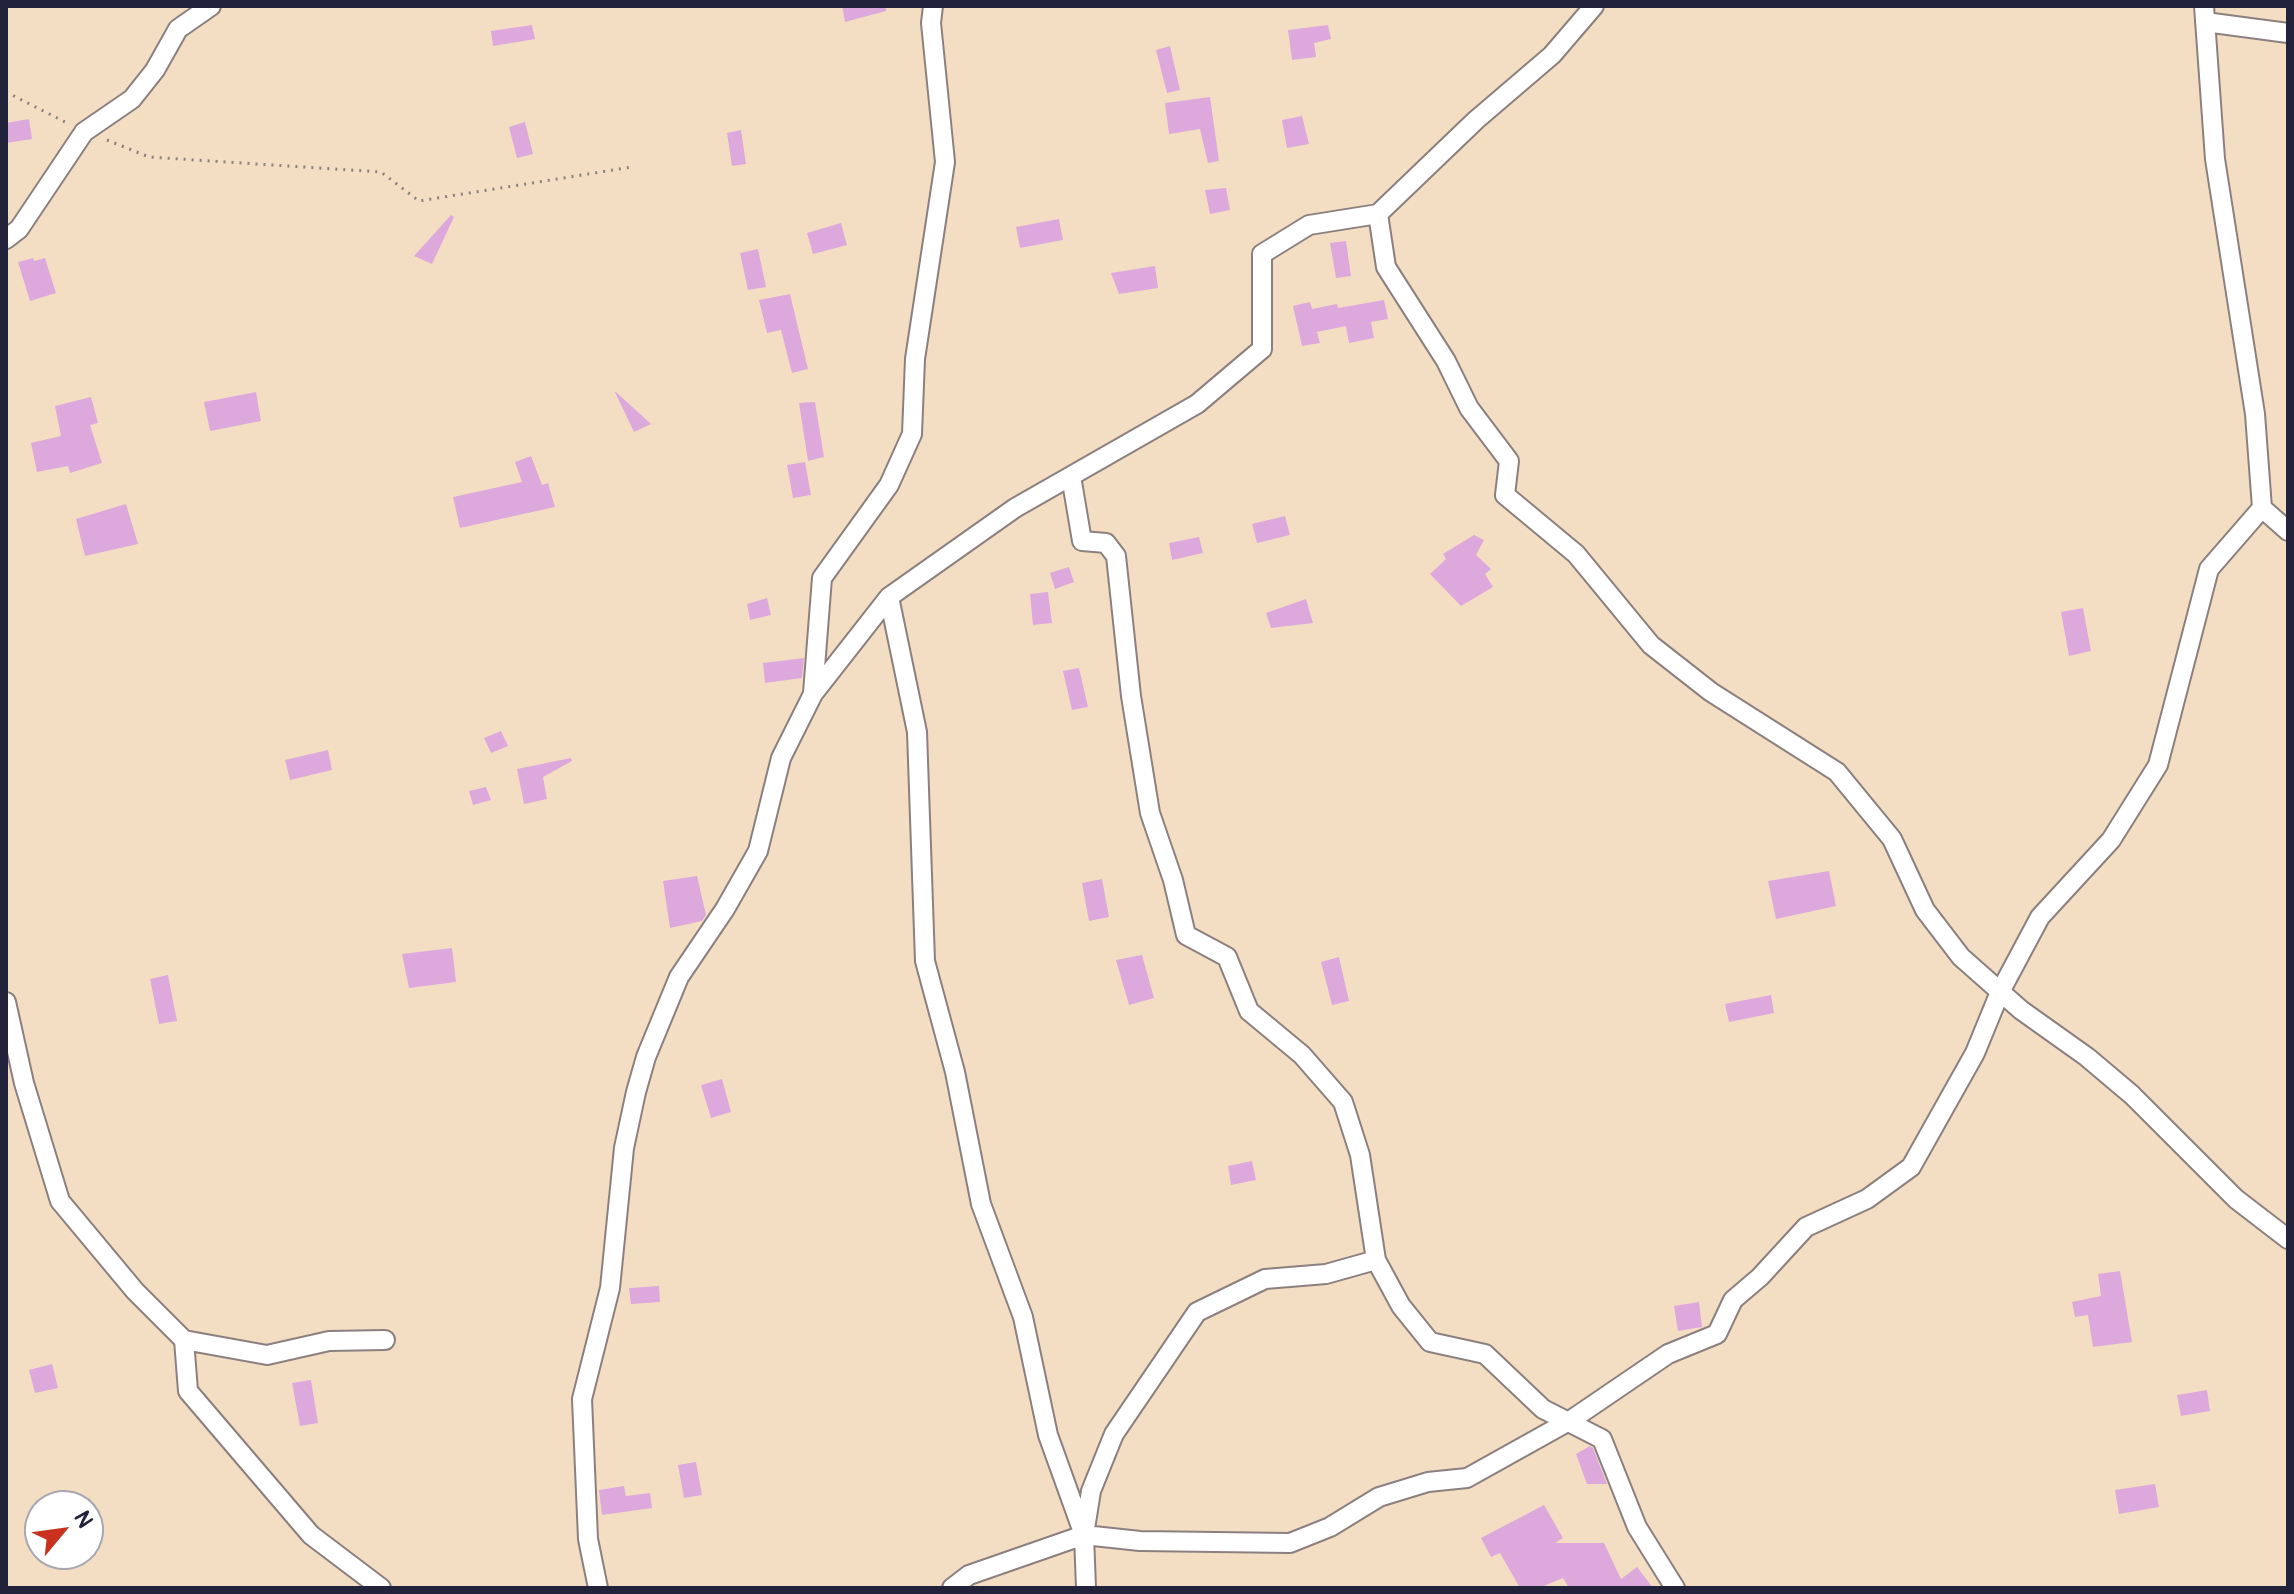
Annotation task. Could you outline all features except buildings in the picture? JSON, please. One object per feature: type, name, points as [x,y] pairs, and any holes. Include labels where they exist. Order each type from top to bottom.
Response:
[{"type":"street","points":[[6,239],[19,229],[84,132],[132,99],[155,70],[178,29],[211,6]]},
{"type":"street","points":[[813,694],[822,578],[889,485],[912,434],[915,359],[945,162],[931,23],[933,6]]},
{"type":"street","points":[[598,1588],[588,1539],[582,1399],[597,1329],[610,1288],[624,1148],[636,1092],[646,1057],[679,977],[725,909],[758,851],[781,758],[813,694],[889,597],[1015,508],[1197,404],[1262,349],[1262,254],[1309,225],[1378,214],[1476,120],[1552,55],[1594,6]]},
{"type":"street","points":[[2288,33],[2205,14],[2215,159],[2255,414],[2262,508],[2288,531]]},
{"type":"street","points":[[1378,214],[1386,267],[1446,361],[1469,408],[1509,461],[1505,495],[1576,554],[1651,645],[1711,692],[1837,772],[1892,839],[1925,910],[1961,957],[2000,992],[2132,1095],[2236,1199],[2288,1239]]},
{"type":"street","points":[[1071,476],[1082,541],[1106,543],[1116,556],[1131,696],[1150,813],[1173,880],[1186,935],[1227,957],[1249,1011],[1302,1055],[1343,1102],[1360,1155],[1376,1260],[1401,1306],[1430,1342],[1485,1354],[1543,1409],[1571,1420],[1602,1439],[1637,1527],[1675,1588]]},
{"type":"street","points":[[952,1588],[969,1575],[1084,1535],[1140,1541],[1290,1543],[1330,1527],[1379,1497],[1428,1482],[1467,1478],[1571,1420],[1668,1354],[1717,1334],[1733,1300],[1760,1277],[1806,1227],[1867,1199],[1911,1167],[1975,1053],[2000,992],[2040,917],[2111,840],[2158,765],[2209,569],[2262,508]]},
{"type":"street","points":[[889,597],[917,732],[925,961],[955,1072],[981,1204],[1023,1317],[1048,1435],[1084,1535]]},
{"type":"street","points":[[6,1002],[24,1083],[60,1201],[135,1291],[184,1340],[267,1355],[329,1341],[385,1340]]},
{"type":"street","points":[[1086,1588],[1084,1535],[1091,1491],[1114,1434],[1197,1312],[1265,1279],[1326,1274],[1376,1260]]},
{"type":"street","points":[[184,1340],[188,1391],[311,1535],[381,1588]]},
{"type":"path","points":[[6,92],[84,132],[149,157],[381,172],[419,201],[632,167]]}]
